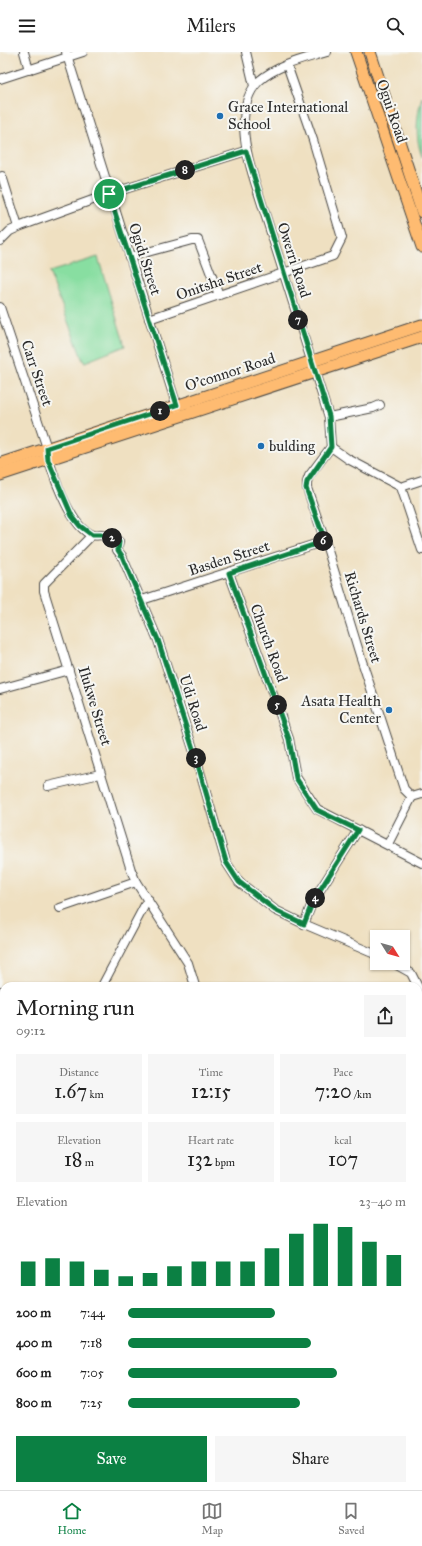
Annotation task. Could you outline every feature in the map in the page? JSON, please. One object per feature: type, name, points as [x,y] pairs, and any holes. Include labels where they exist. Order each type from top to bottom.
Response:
[{"type":"main road","name":"Ogui Road","points":[[356,52],[422,247]]},
{"type":"main road","name":"Ogui Road","points":[[370,52],[422,212]]},
{"type":"main road","name":"O'connor Road","points":[[0,464],[422,325]]},
{"type":"main road","name":"O'connor Road","points":[[0,476],[422,337]]},
{"type":"street","points":[[24,52],[29,70]]},
{"type":"street","points":[[0,79],[29,70],[67,55],[84,52]]},
{"type":"street","points":[[246,52],[254,86],[263,78],[287,65],[327,52]]},
{"type":"street","name":"Ogidi Street","points":[[67,55],[109,194],[180,416]]},
{"type":"street","name":"Onitsha Street","points":[[149,320],[333,256],[342,238],[313,140],[287,65]]},
{"type":"street","name":"Owerri Road","points":[[254,86],[244,120],[246,151],[329,416],[331,447]]},
{"type":"street","points":[[0,241],[10,231],[109,194],[246,151]]},
{"type":"street","points":[[2,176],[18,228]]},
{"type":"street","points":[[129,257],[192,240],[198,240],[219,296]]},
{"type":"street","name":"Carr Street","points":[[0,307],[47,448],[48,460]]},
{"type":"street","points":[[329,416],[373,408],[380,405]]},
{"type":"street","points":[[331,447],[348,459],[401,487],[422,550]]},
{"type":"street","name":"Richards Street","points":[[331,447],[307,482],[306,488],[325,541],[360,655],[404,789],[412,797]]},
{"type":"street","name":"Udi Road","points":[[48,460],[72,516],[80,526],[92,535],[101,535],[119,542],[118,550],[142,600],[158,640],[196,758],[226,862],[239,882],[275,910],[370,952]]},
{"type":"street","points":[[401,487],[422,480]]},
{"type":"street","name":"Ilukwe Street","points":[[92,535],[44,584],[44,591],[100,774],[136,882],[188,963],[194,982]]},
{"type":"street","name":"Basden Street","points":[[142,600],[325,541]]},
{"type":"street","name":"Church Road","points":[[229,573],[289,739],[296,778],[317,810],[358,830]]},
{"type":"street","points":[[0,689],[69,670]]},
{"type":"street","points":[[48,786],[100,774]]},
{"type":"street","points":[[388,844],[412,797],[422,794]]},
{"type":"street","points":[[304,924],[313,901],[358,830],[388,844],[422,863]]},
{"type":"street","points":[[60,908],[136,882]]},
{"type":"street","points":[[104,982],[148,899]]},
{"type":"street","points":[[407,970],[414,977],[416,982]]},
{"type":"green space","points":[[422,97],[422,157],[418,142],[417,127],[418,112]]},
{"type":"green space","points":[[98,257],[125,346],[85,362],[83,361],[49,272]]},
{"type":"place","name":"Grace International School","points":[[220,116]]},
{"type":"place","name":"bulding","points":[[261,446]]},
{"type":"place","name":"Asata Health Center","points":[[389,710]]},
{"type":"route","points":[[246,151],[254,182],[329,416],[331,447],[309,476],[306,488],[325,541],[229,573],[289,739],[296,778],[317,810],[358,830],[313,901],[304,924],[275,910],[239,882],[226,862],[219,843],[196,758],[158,640],[142,600],[118,550],[119,542],[101,535],[92,535],[80,526],[72,516],[48,460],[47,448],[177,405],[109,194],[246,151]]}]
